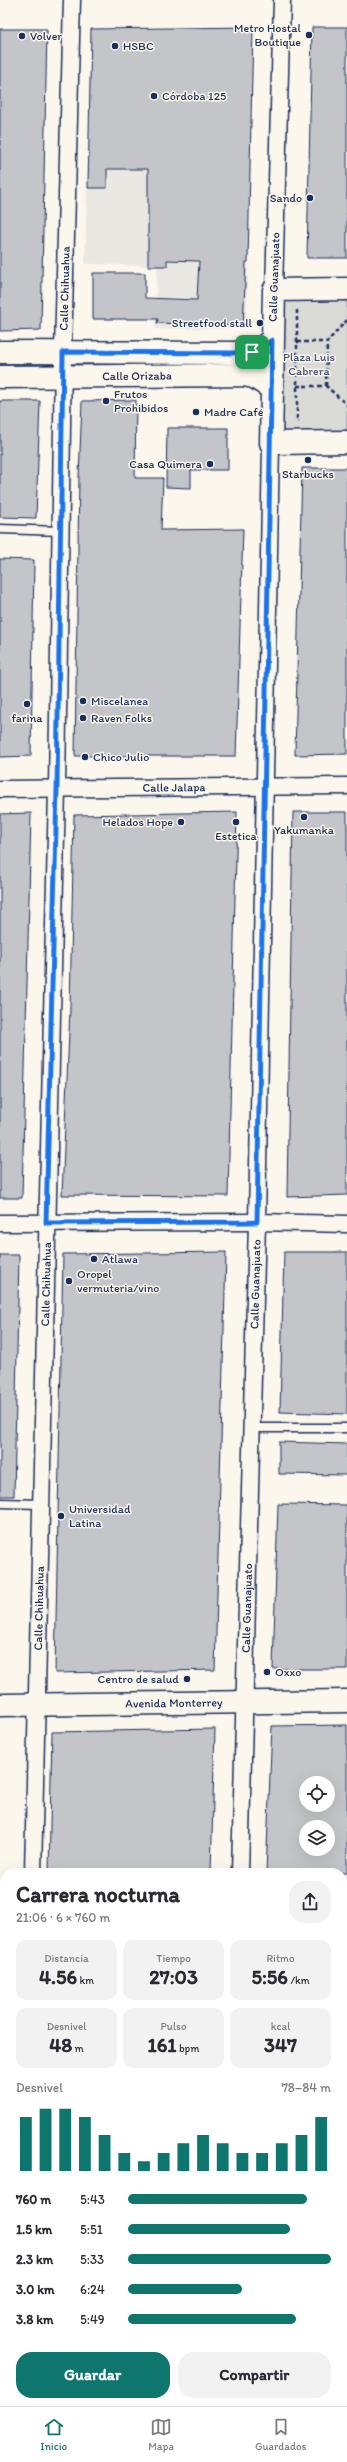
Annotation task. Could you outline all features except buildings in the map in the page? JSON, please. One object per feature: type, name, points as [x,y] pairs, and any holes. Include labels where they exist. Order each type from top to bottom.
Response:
[{"type":"street","name":"Calle Chihuahua","points":[[33,1868],[46,1223],[57,789],[63,352],[72,0]]},
{"type":"street","name":"Calle Guanajuato","points":[[240,1868],[257,1222],[266,786],[272,340],[282,0]]},
{"type":"street","points":[[274,290],[347,289]]},
{"type":"street","name":"Calle Orizaba","points":[[0,352],[243,353],[259,350],[272,340]]},
{"type":"street","name":"Calle Orizaba","points":[[0,377],[242,375],[254,378],[271,388]]},
{"type":"street","points":[[271,443],[347,442]]},
{"type":"street","name":"Calle Jalapa","points":[[0,789],[347,786]]},
{"type":"street","points":[[0,1223],[257,1222],[347,1224]]},
{"type":"street","name":"Avenida Monterrey","points":[[0,1705],[347,1701]]},
{"type":"lane","points":[[0,529],[61,531]]},
{"type":"lane","points":[[252,1428],[347,1428]]},
{"type":"lane","points":[[0,1503],[41,1504]]},
{"type":"path","points":[[297,308],[297,421]]},
{"type":"path","points":[[326,386],[327,342],[347,320]]},
{"type":"path","points":[[297,342],[327,342]]},
{"type":"path","points":[[297,386],[326,386],[347,405]]},
{"type":"shaded area","points":[[88,144],[170,146],[168,259],[248,262],[246,328],[155,329],[157,266],[85,264]]},
{"type":"green space","name":"Plaza Luis Cabrera","points":[[347,289],[347,442],[271,443],[274,290]]},
{"type":"place","name":"Metro Hostal Boutique","points":[[309,35]]},
{"type":"place","name":"Volver","points":[[22,36]]},
{"type":"place","name":"HSBC","points":[[115,46]]},
{"type":"place","name":"Córdoba 125","points":[[154,96]]},
{"type":"place","name":"Sando","points":[[310,198]]},
{"type":"place","name":"Streetfood stall","points":[[260,323]]},
{"type":"place","name":"Frutos Prohibidos","points":[[106,401]]},
{"type":"place","name":"Madre Café","points":[[196,412]]},
{"type":"place","name":"Starbucks","points":[[308,460]]},
{"type":"place","name":"Casa Quimera","points":[[210,464]]},
{"type":"place","name":"Miscelanea","points":[[83,701]]},
{"type":"place","name":"farina","points":[[27,704]]},
{"type":"place","name":"Raven Folks","points":[[83,718]]},
{"type":"place","name":"Chico Julio","points":[[85,757]]},
{"type":"place","name":"Yakumanka","points":[[304,817]]},
{"type":"place","name":"Helados Hope","points":[[181,822]]},
{"type":"place","name":"Estetica","points":[[236,822]]},
{"type":"place","name":"Atlawa","points":[[94,1259]]},
{"type":"place","name":"Oropel vermuteria/vino","points":[[69,1281]]},
{"type":"place","name":"Universidad Latina","points":[[61,1516]]},
{"type":"place","name":"Oxxo","points":[[267,1672]]},
{"type":"place","name":"Centro de salud","points":[[187,1679]]},
{"type":"route","points":[[272,340],[266,786],[257,1222],[46,1223],[57,789],[63,352],[252,352],[263,348],[272,340]]}]
